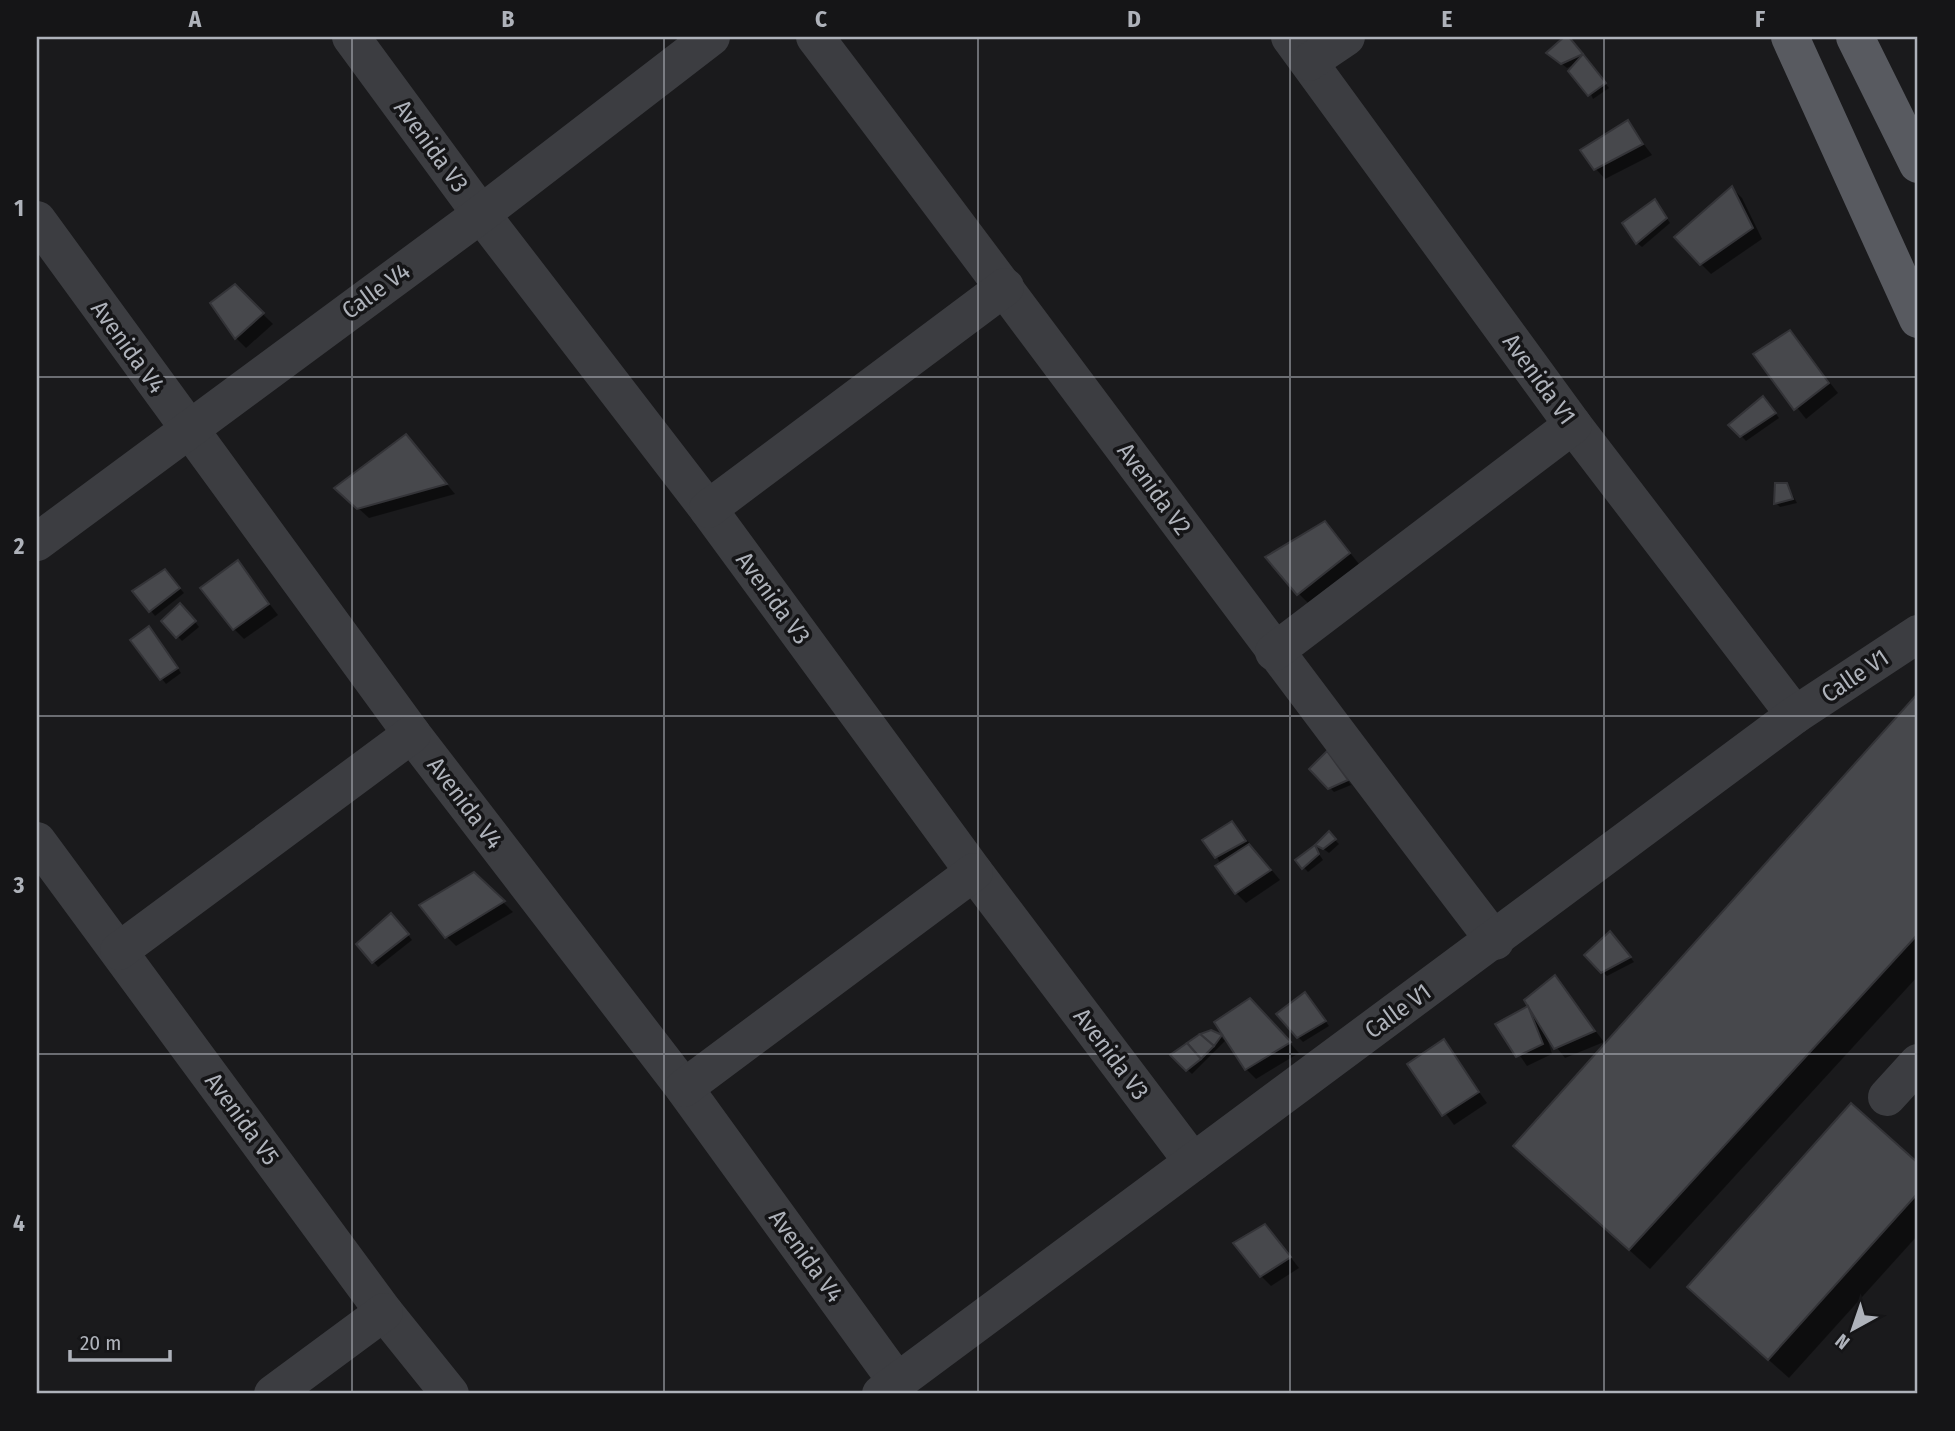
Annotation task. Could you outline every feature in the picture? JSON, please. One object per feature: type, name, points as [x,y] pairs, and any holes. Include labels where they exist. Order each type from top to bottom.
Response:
[{"type":"main road","points":[[1790,37],[1918,319]]},
{"type":"main road","points":[[1855,37],[1918,164]]},
{"type":"street","name":"Avenida V3","points":[[351,37],[481,214],[708,509],[974,872],[1193,1162]]},
{"type":"street","name":"Calle V4","points":[[37,542],[481,214],[712,37]]},
{"type":"street","name":"Avenida V2","points":[[815,37],[1005,287],[1274,652],[1495,941]]},
{"type":"street","points":[[1299,49],[1346,37]]},
{"type":"street","name":"Avenida V1","points":[[1299,49],[1573,425],[1796,715]]},
{"type":"street","name":"Avenida V4","points":[[37,220],[412,734],[684,1088],[890,1389]]},
{"type":"street","points":[[708,509],[1005,287]]},
{"type":"street","points":[[1274,652],[1573,425]]},
{"type":"street","name":"Calle V1","points":[[890,1389],[1796,715],[1918,634]]},
{"type":"street","points":[[119,951],[412,734]]},
{"type":"street","name":"Avenida V5","points":[[37,841],[384,1312],[450,1394]]},
{"type":"street","points":[[684,1088],[974,872]]},
{"type":"street","points":[[1887,1097],[1918,1063]]},
{"type":"street","points":[[273,1394],[384,1312]]},
{"type":"building","points":[[1564,37],[1569,37],[1583,54],[1561,64],[1546,53]]},
{"type":"building","points":[[1583,54],[1606,83],[1588,96],[1568,71]]},
{"type":"building","points":[[1628,120],[1643,144],[1594,170],[1580,150]]},
{"type":"building","points":[[1732,186],[1753,228],[1700,265],[1674,237]]},
{"type":"building","points":[[1655,199],[1667,218],[1636,244],[1622,223]]},
{"type":"building","points":[[235,284],[264,313],[235,339],[210,303]]},
{"type":"building","points":[[1790,330],[1829,383],[1794,410],[1753,354]]},
{"type":"building","points":[[1763,396],[1776,413],[1740,437],[1728,425]]},
{"type":"building","points":[[406,434],[447,484],[357,509],[334,488]]},
{"type":"building","points":[[1775,483],[1787,483],[1793,499],[1774,504]]},
{"type":"building","points":[[1325,521],[1350,553],[1297,595],[1265,557]]},
{"type":"building","points":[[238,560],[269,604],[233,630],[200,588]]},
{"type":"building","points":[[165,569],[180,588],[149,612],[132,591]]},
{"type":"building","points":[[180,603],[196,621],[176,638],[161,621]]},
{"type":"building","points":[[149,626],[178,668],[160,680],[130,640]]},
{"type":"building","points":[[1918,693],[1918,934],[1629,1250],[1513,1146]]},
{"type":"building","points":[[1327,751],[1348,780],[1328,789],[1309,769]]},
{"type":"building","points":[[1232,821],[1246,841],[1215,858],[1202,840]]},
{"type":"building","points":[[1329,831],[1336,839],[1323,849],[1315,845]]},
{"type":"building","points":[[1249,844],[1271,870],[1235,894],[1215,866]]},
{"type":"building","points":[[1315,845],[1319,854],[1302,869],[1295,860]]},
{"type":"building","points":[[474,872],[505,901],[445,938],[419,905]]},
{"type":"building","points":[[391,913],[409,934],[372,963],[356,944]]},
{"type":"building","points":[[1610,931],[1631,957],[1601,973],[1584,955]]},
{"type":"building","points":[[1555,975],[1595,1031],[1554,1049],[1524,1000]]},
{"type":"building","points":[[1305,992],[1326,1021],[1297,1038],[1276,1014]]},
{"type":"building","points":[[1250,998],[1291,1042],[1245,1070],[1214,1022]]},
{"type":"building","points":[[1528,1006],[1543,1044],[1516,1057],[1495,1024]]},
{"type":"building","points":[[1211,1030],[1222,1035],[1214,1046],[1200,1034]]},
{"type":"building","points":[[1200,1034],[1214,1046],[1201,1059],[1187,1043]]},
{"type":"building","points":[[1444,1039],[1479,1092],[1442,1116],[1407,1064]]},
{"type":"building","points":[[1187,1043],[1201,1059],[1186,1071],[1170,1055]]},
{"type":"building","points":[[1851,1103],[1918,1163],[1918,1193],[1768,1360],[1687,1287]]},
{"type":"building","points":[[1265,1224],[1291,1257],[1260,1277],[1233,1243]]}]
